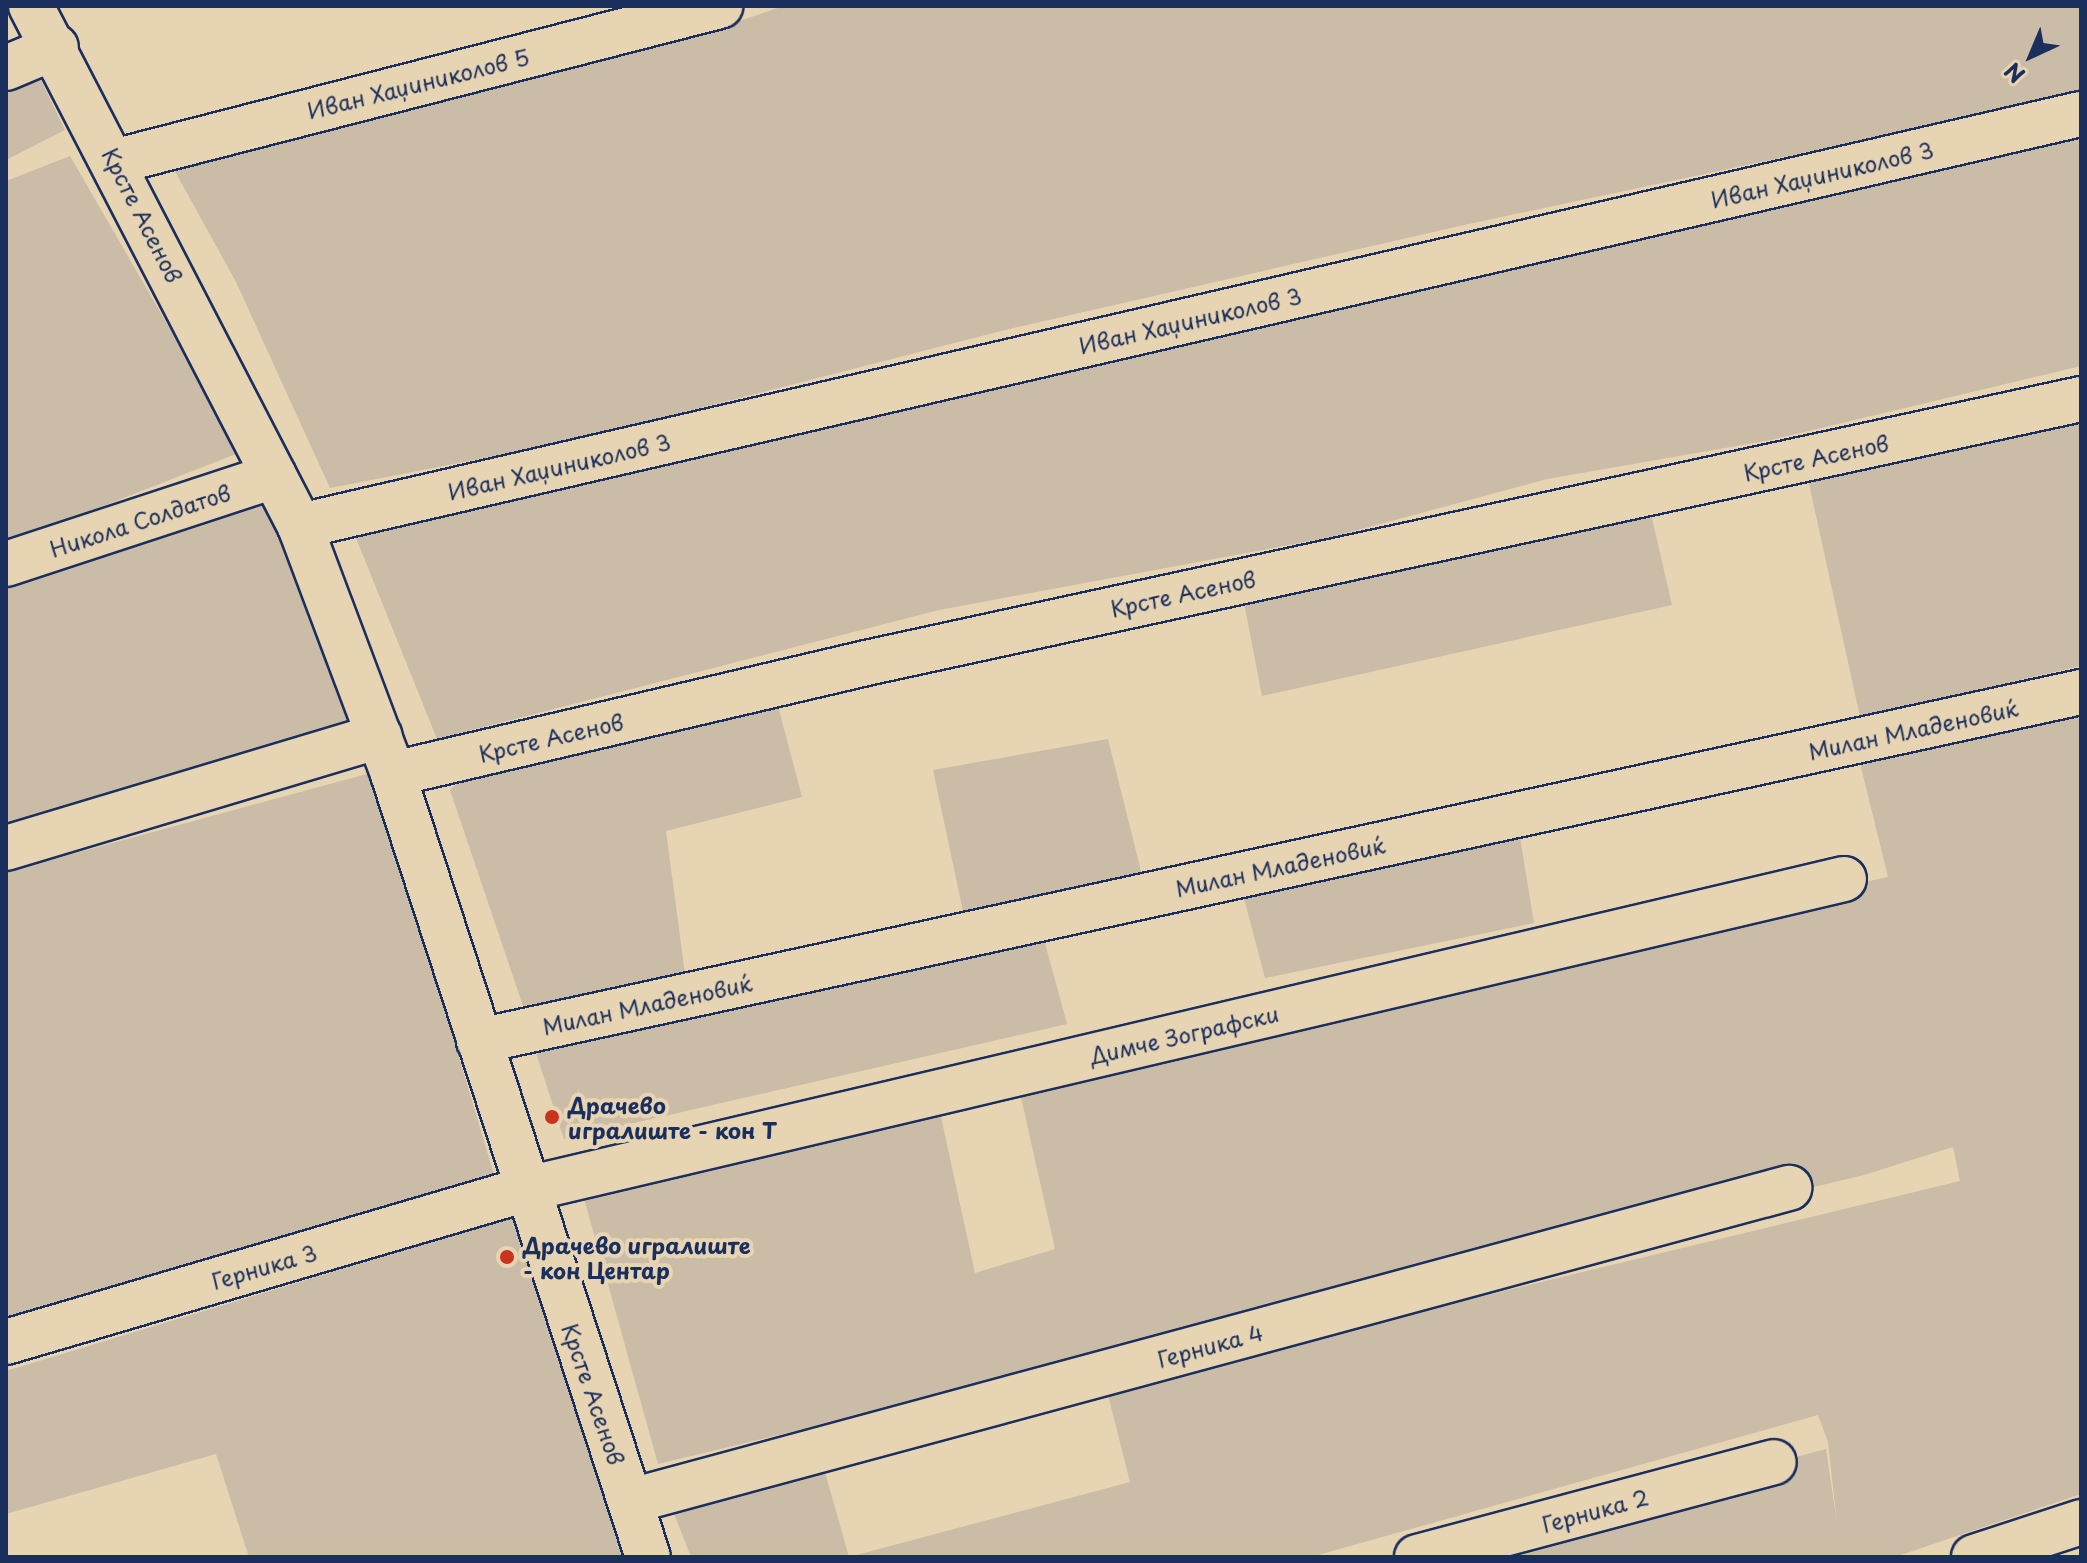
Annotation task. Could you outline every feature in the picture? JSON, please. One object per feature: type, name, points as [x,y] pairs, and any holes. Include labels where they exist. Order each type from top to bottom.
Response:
[{"type":"street","name":"Крсте Асенов","points":[[31,6],[117,161],[300,526],[386,755],[479,1041],[523,1190],[648,1557]]},
{"type":"street","name":"Иван Хаџиниколов 5","points":[[117,161],[720,6]]},
{"type":"street","points":[[6,68],[56,47]]},
{"type":"street","name":"Иван Хаџиниколов 3","points":[[300,526],[2081,114]]},
{"type":"street","name":"Крсте Асенов","points":[[6,848],[386,755],[866,663],[2081,399]]},
{"type":"street","name":"Никола Солдатов","points":[[6,564],[274,476]]},
{"type":"street","name":"Милан Младеновиќ","points":[[479,1041],[2081,692]]},
{"type":"street","name":"Димче Зографски","points":[[523,1190],[1844,879]]},
{"type":"street","name":"Герника 4","points":[[631,1501],[1789,1188]]},
{"type":"street","name":"Герника 3","points":[[6,1342],[523,1190]]},
{"type":"street","name":"Герника 2","points":[[1417,1557],[1774,1462]]},
{"type":"street","points":[[1974,1557],[2081,1522]]},
{"type":"shaded area","points":[[784,6],[2081,6],[2081,94],[1464,225],[1009,329],[567,442],[330,488],[236,282],[171,164],[673,43]]},
{"type":"shaded area","points":[[37,72],[65,130],[6,160],[6,86]]},
{"type":"shaded area","points":[[2081,132],[2081,366],[1771,440],[1547,479],[1332,537],[939,610],[437,739],[354,533]]},
{"type":"shaded area","points":[[70,156],[241,452],[6,544],[6,181]]},
{"type":"shaded area","points":[[2081,400],[2081,666],[1860,717],[1806,470]]},
{"type":"shaded area","points":[[256,490],[307,599],[348,724],[6,829],[6,578]]},
{"type":"shaded area","points":[[1648,501],[1672,605],[1262,696],[1240,582]]},
{"type":"shaded area","points":[[773,687],[802,797],[666,831],[685,974],[525,1012],[450,790],[464,777]]},
{"type":"shaded area","points":[[2081,703],[2081,1494],[1895,1557],[1417,1557],[1826,1449],[1837,1523],[1828,1442],[1818,1415],[1311,1557],[849,1557],[1130,1482],[1106,1387],[1960,1181],[1953,1147],[1864,1175],[658,1464],[577,1173],[934,1085],[975,1273],[1055,1249],[1014,1066],[1888,877],[1858,755]]},
{"type":"shaded area","points":[[1108,739],[1142,875],[964,916],[933,770]]},
{"type":"shaded area","points":[[374,772],[495,1178],[6,1328],[6,872]]},
{"type":"shaded area","points":[[1519,831],[1534,923],[1265,978],[1241,887]]},
{"type":"shaded area","points":[[1043,936],[1067,1024],[564,1139],[533,1044]]},
{"type":"shaded area","points":[[517,1216],[624,1557],[249,1557],[216,1454],[6,1514],[6,1371]]},
{"type":"shaded area","points":[[820,1455],[849,1557],[691,1557],[667,1496]]},
{"type":"place","name":"Драчево игралиште - кон T","points":[[552,1117]]},
{"type":"place","name":"Драчево игралиште - кон Центар","points":[[507,1257]]}]
